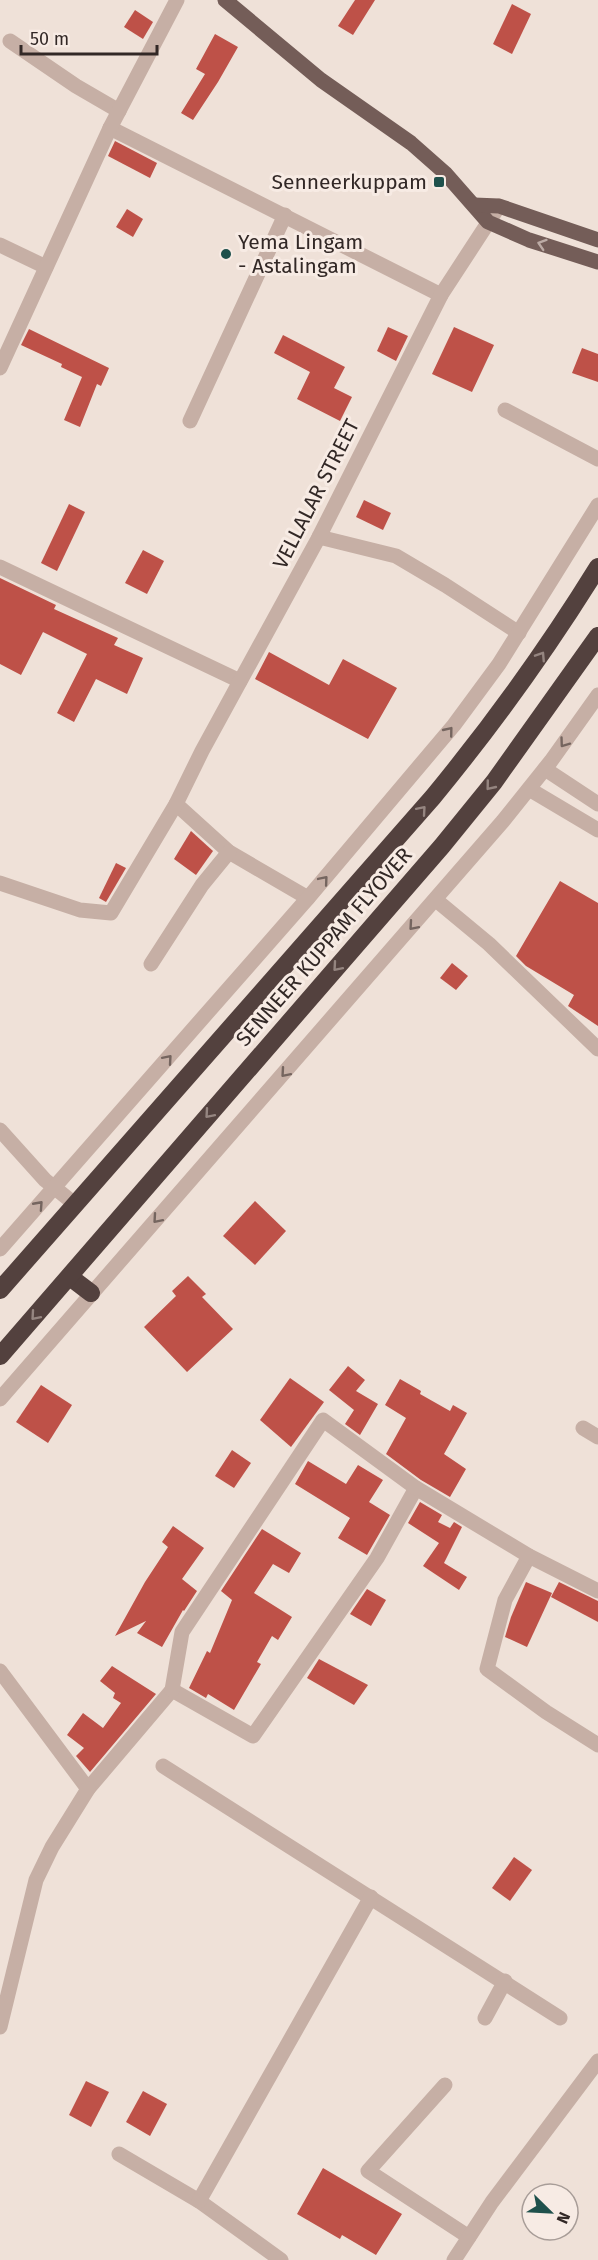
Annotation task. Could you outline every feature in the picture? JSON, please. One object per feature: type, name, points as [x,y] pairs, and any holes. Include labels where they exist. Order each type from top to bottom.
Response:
[{"type":"highway","name":"SENNEER KUPPAM FLYOVER","points":[[0,1290],[374,866],[469,754],[532,669],[598,567]]},
{"type":"highway","name":"SENNEER KUPPAM FLYOVER","points":[[0,1356],[442,846],[494,782],[598,636]]},
{"type":"highway","points":[[70,1277],[92,1293]]},
{"type":"main road","points":[[225,0],[321,80],[411,143],[445,172],[488,222],[529,240],[598,262]]},
{"type":"main road","points":[[474,205],[499,206],[598,240]]},
{"type":"street","points":[[0,368],[110,128],[177,0]]},
{"type":"street","points":[[10,41],[76,86],[119,111]]},
{"type":"street","points":[[110,128],[441,295]]},
{"type":"street","name":"VELLALAR STREET","points":[[0,883],[80,910],[111,913],[176,804],[319,537],[441,295],[499,206]]},
{"type":"street","points":[[190,421],[285,215]]},
{"type":"street","points":[[0,245],[46,267]]},
{"type":"street","points":[[505,410],[598,459]]},
{"type":"street","points":[[0,1249],[308,898],[454,725],[519,633],[598,505]]},
{"type":"street","points":[[319,537],[396,556],[519,633]]},
{"type":"street","points":[[0,567],[240,681]]},
{"type":"street","points":[[0,1400],[436,900],[529,789],[598,695]]},
{"type":"street","points":[[544,769],[598,804]]},
{"type":"street","points":[[529,789],[598,830]]},
{"type":"street","points":[[176,804],[230,852],[308,898]]},
{"type":"street","points":[[151,964],[202,885],[230,852]]},
{"type":"street","points":[[436,900],[489,944],[598,1049]]},
{"type":"street","points":[[0,1130],[45,1180],[76,1204]]},
{"type":"street","points":[[0,2027],[36,1880],[52,1847],[88,1789],[172,1690],[182,1632],[322,1420],[416,1488],[529,1557],[598,1591]]},
{"type":"street","points":[[584,1428],[598,1437]]},
{"type":"street","points":[[172,1690],[253,1736],[377,1558],[416,1488]]},
{"type":"street","points":[[529,1557],[505,1600],[487,1669],[546,1712],[598,1745]]},
{"type":"street","points":[[0,1671],[88,1789]]},
{"type":"street","points":[[163,1766],[560,2018]]},
{"type":"street","points":[[199,2201],[371,1897]]},
{"type":"street","points":[[485,2018],[505,1982]]},
{"type":"street","points":[[454,2260],[492,2202],[598,2061]]},
{"type":"street","points":[[445,2085],[368,2171],[469,2237]]},
{"type":"street","points":[[119,2154],[199,2201],[281,2260]]},
{"type":"building","points":[[355,0],[375,0],[353,35],[338,26]]},
{"type":"building","points":[[512,4],[531,14],[512,54],[493,44]]},
{"type":"building","points":[[135,10],[153,22],[143,39],[124,27]]},
{"type":"building","points":[[215,34],[238,47],[193,120],[181,113],[205,74],[196,69]]},
{"type":"building","points":[[115,141],[157,163],[150,178],[108,156]]},
{"type":"building","points":[[127,209],[143,219],[133,237],[116,227]]},
{"type":"building","points":[[388,327],[408,336],[396,361],[377,351]]},
{"type":"building","points":[[454,327],[494,345],[472,392],[432,374]]},
{"type":"building","points":[[29,329],[109,368],[101,386],[97,384],[80,427],[64,420],[82,377],[61,367],[62,364],[21,345]]},
{"type":"building","points":[[283,335],[345,367],[334,388],[352,397],[340,421],[297,399],[310,372],[274,353]]},
{"type":"building","points":[[582,348],[598,354],[598,382],[572,373]]},
{"type":"building","points":[[364,500],[391,513],[383,530],[356,517]]},
{"type":"building","points":[[69,504],[85,512],[57,571],[41,563]]},
{"type":"building","points":[[143,550],[164,561],[147,594],[125,583]]},
{"type":"building","points":[[0,578],[56,605],[54,609],[118,638],[114,645],[143,658],[127,694],[96,679],[74,722],[57,713],[87,654],[43,632],[21,675],[0,664]]},
{"type":"building","points":[[269,652],[329,685],[343,659],[397,688],[368,739],[255,679]]},
{"type":"building","points":[[191,831],[213,851],[196,875],[174,859]]},
{"type":"building","points":[[116,863],[126,868],[106,902],[99,898]]},
{"type":"building","points":[[560,881],[598,903],[598,1026],[568,1006],[574,995],[526,966],[516,956]]},
{"type":"building","points":[[452,963],[468,976],[456,990],[440,978]]},
{"type":"building","points":[[255,1201],[286,1231],[255,1265],[223,1236]]},
{"type":"building","points":[[188,1276],[206,1294],[202,1297],[233,1329],[187,1372],[144,1327],[176,1296],[172,1291]]},
{"type":"building","points":[[348,1366],[365,1380],[356,1391],[378,1404],[360,1435],[345,1424],[354,1410],[329,1390]]},
{"type":"building","points":[[290,1378],[324,1402],[291,1447],[260,1420]]},
{"type":"building","points":[[400,1379],[421,1391],[420,1394],[450,1411],[453,1405],[467,1413],[444,1454],[466,1469],[450,1497],[421,1480],[386,1454],[406,1418],[385,1405]]},
{"type":"building","points":[[41,1385],[72,1405],[48,1443],[16,1422]]},
{"type":"building","points":[[232,1450],[251,1463],[234,1488],[215,1476]]},
{"type":"building","points":[[308,1461],[346,1484],[358,1465],[383,1480],[369,1502],[390,1515],[367,1555],[338,1538],[350,1518],[295,1484]]},
{"type":"building","points":[[420,1502],[442,1515],[438,1522],[450,1528],[454,1522],[462,1527],[444,1563],[467,1577],[459,1590],[423,1566],[439,1543],[408,1523]]},
{"type":"building","points":[[173,1526],[204,1548],[182,1579],[197,1591],[183,1610],[162,1647],[137,1633],[146,1621],[115,1636],[145,1582],[168,1547],[162,1542]]},
{"type":"building","points":[[262,1529],[301,1553],[289,1573],[273,1564],[254,1593],[292,1617],[278,1640],[272,1636],[257,1662],[261,1664],[234,1710],[208,1694],[206,1698],[189,1688],[207,1651],[210,1653],[232,1600],[221,1591]]},
{"type":"building","points":[[526,1582],[552,1593],[527,1647],[505,1637]]},
{"type":"building","points":[[559,1582],[598,1601],[598,1622],[551,1597]]},
{"type":"building","points":[[367,1589],[386,1600],[371,1626],[350,1614]]},
{"type":"building","points":[[319,1659],[368,1685],[354,1705],[307,1678]]},
{"type":"building","points":[[112,1666],[156,1694],[90,1772],[76,1756],[84,1748],[67,1735],[83,1713],[103,1728],[121,1703],[113,1698],[115,1693],[100,1681]]},
{"type":"building","points":[[514,1857],[532,1870],[510,1901],[492,1888]]},
{"type":"building","points":[[86,2081],[109,2092],[91,2127],[69,2115]]},
{"type":"building","points":[[143,2091],[167,2104],[150,2136],[126,2122]]},
{"type":"building","points":[[323,2168],[402,2214],[376,2255],[342,2235],[340,2239],[297,2214]]},
{"type":"place","name":"Senneerkuppam","points":[[439,182]]},
{"type":"place","name":"Yema Lingam - Astalingam","points":[[226,254]]}]
